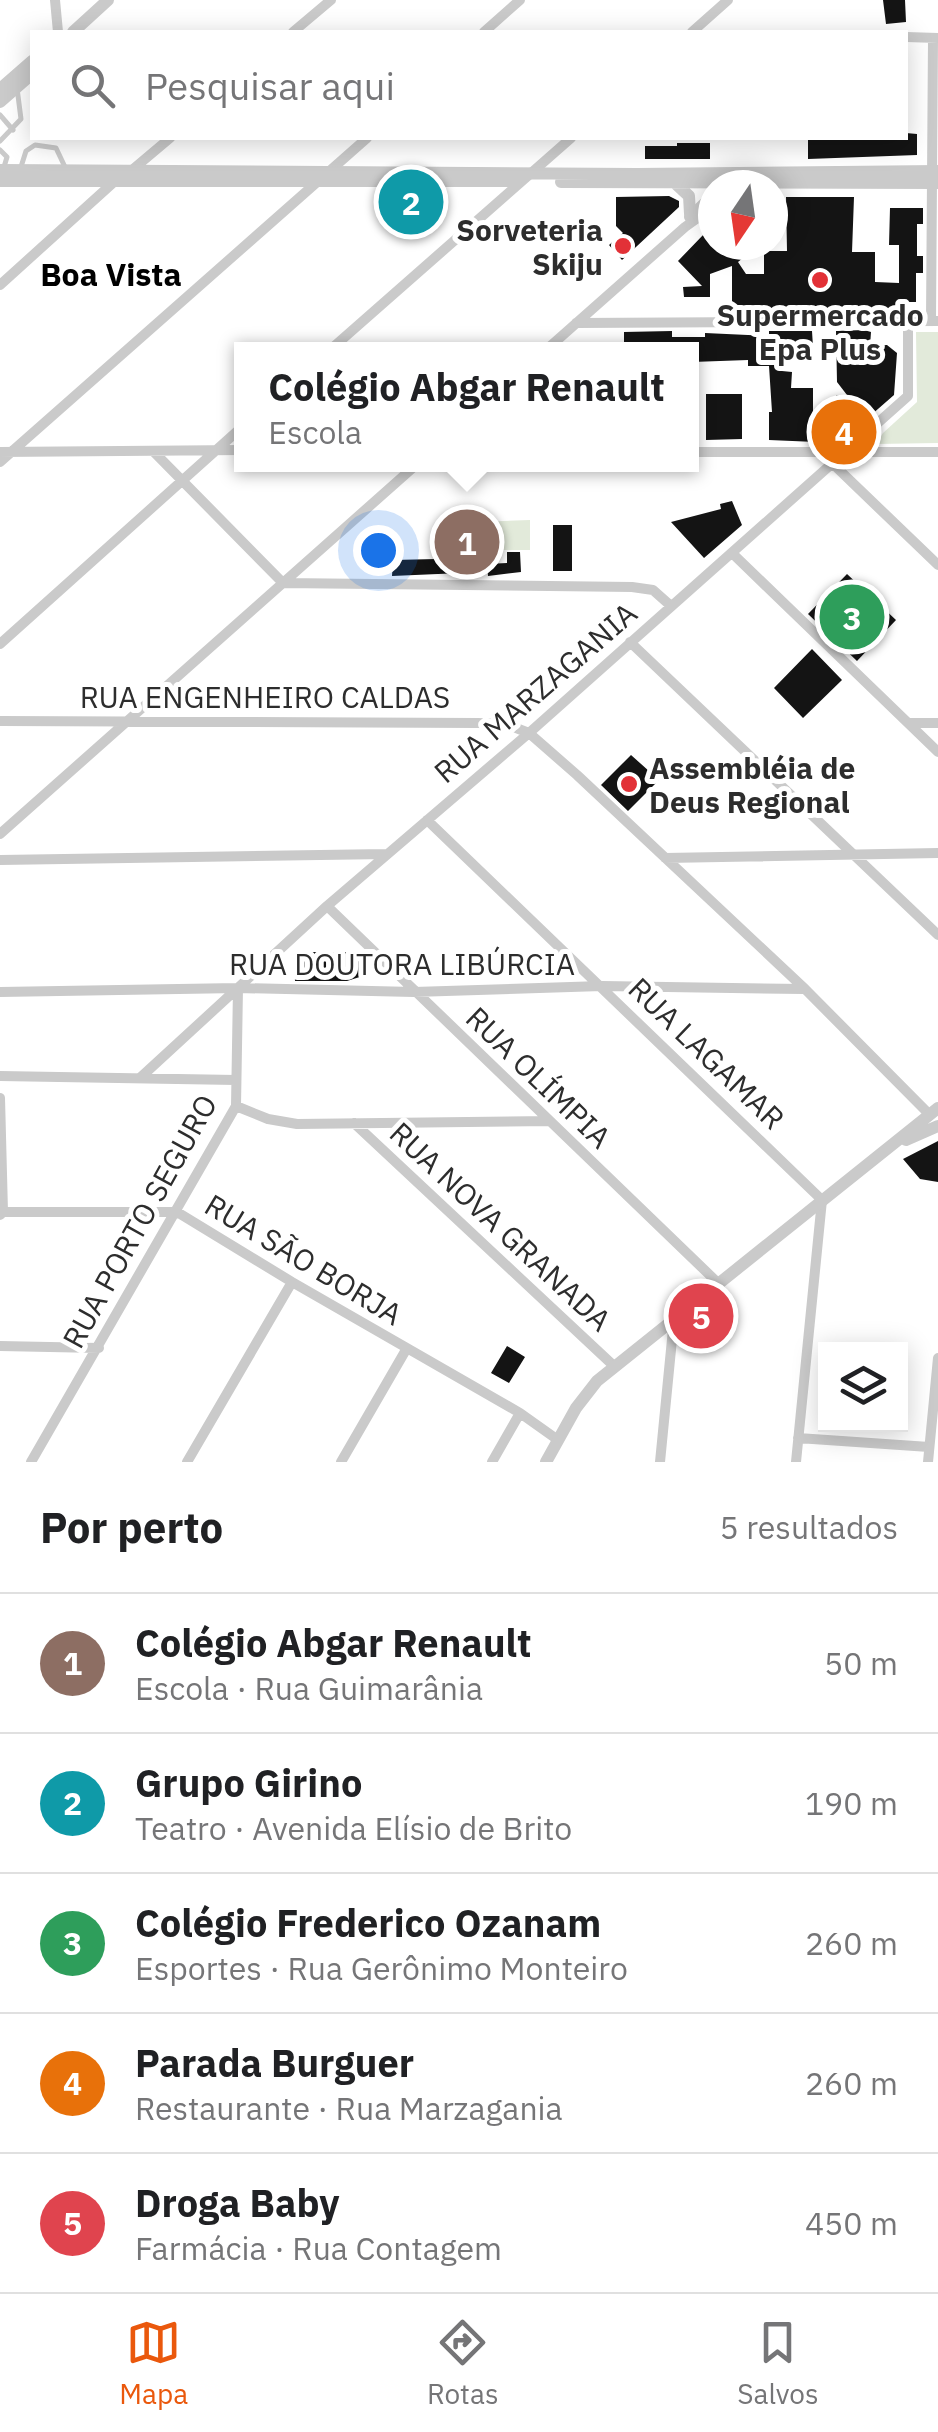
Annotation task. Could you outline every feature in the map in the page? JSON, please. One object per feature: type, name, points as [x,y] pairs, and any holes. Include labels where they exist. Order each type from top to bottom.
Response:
[{"type":"street","points":[[55,0],[58,30]]},
{"type":"street","points":[[75,30],[108,0]]},
{"type":"street","points":[[295,30],[331,0]]},
{"type":"street","points":[[486,30],[520,0]]},
{"type":"street","points":[[694,30],[728,0]]},
{"type":"street","points":[[576,323],[935,320],[936,38],[908,38]]},
{"type":"street","points":[[0,88],[30,63]]},
{"type":"street","points":[[0,102],[30,76]]},
{"type":"street","points":[[132,170],[168,140]]},
{"type":"street","points":[[0,462],[6,452],[365,140]]},
{"type":"street","points":[[339,342],[569,140]]},
{"type":"street","points":[[1,173],[132,170],[324,177]]},
{"type":"street","points":[[1,173],[115,181],[526,177],[698,181]]},
{"type":"street","points":[[526,177],[698,183]]},
{"type":"street","points":[[788,181],[935,177]]},
{"type":"street","points":[[0,285],[115,181]]},
{"type":"street","points":[[676,183],[689,196],[687,220]]},
{"type":"street","points":[[555,342],[698,209]]},
{"type":"street","points":[[687,220],[698,214]]},
{"type":"street","name":"RUA MARZAGANIA","points":[[140,1077],[327,906],[528,734],[908,396],[908,321]]},
{"type":"street","points":[[0,644],[234,434]]},
{"type":"street","points":[[153,450],[283,583],[632,587],[653,590],[671,606]]},
{"type":"street","points":[[6,452],[234,450]]},
{"type":"street","points":[[699,452],[938,452]]},
{"type":"street","points":[[833,464],[938,565]]},
{"type":"street","points":[[0,834],[407,472]]},
{"type":"street","points":[[733,554],[938,752]]},
{"type":"street","points":[[630,642],[938,935]]},
{"type":"street","name":"RUA ENGENHEIRO CALDAS","points":[[0,721],[478,723],[506,724],[528,734]]},
{"type":"street","points":[[907,723],[938,723]]},
{"type":"street","points":[[528,734],[577,774],[935,1116],[822,1200],[615,1366],[582,1398],[546,1462]]},
{"type":"street","name":"RUA LAGAMAR","points":[[426,820],[822,1200]]},
{"type":"street","points":[[664,858],[938,852]]},
{"type":"street","points":[[0,860],[387,854]]},
{"type":"street","name":"RUA OLÍMPIA","points":[[327,906],[718,1283]]},
{"type":"street","name":"RUA DOUTORA LIBÚRCIA","points":[[0,992],[238,988],[414,992],[602,986],[805,990]]},
{"type":"street","name":"RUA PORTO SEGURO","points":[[30,1462],[236,1106],[238,988]]},
{"type":"street","points":[[0,1076],[236,1080]]},
{"type":"street","points":[[0,1098],[1,1213]]},
{"type":"street","points":[[236,1106],[281,1122],[550,1120]]},
{"type":"street","name":"RUA NOVA GRANADA","points":[[354,1122],[615,1366]]},
{"type":"street","points":[[796,1462],[822,1200]]},
{"type":"street","name":"RUA SÃO BORJA","points":[[1,1213],[177,1212],[520,1413],[558,1440]]},
{"type":"street","points":[[187,1462],[292,1282]]},
{"type":"street","points":[[660,1462],[674,1318]]},
{"type":"street","points":[[0,1346],[99,1348]]},
{"type":"street","points":[[340,1462],[406,1348]]},
{"type":"street","points":[[928,1462],[938,1358]]},
{"type":"street","points":[[492,1462],[520,1413]]},
{"type":"street","points":[[798,1438],[930,1447]]},
{"type":"lane","points":[[0,142],[20,119],[17,88]]},
{"type":"lane","points":[[0,116],[12,130]]},
{"type":"lane","points":[[20,170],[26,151],[35,145],[56,148],[66,170]]},
{"type":"lane","points":[[0,150],[7,157],[1,173]]},
{"type":"green space","points":[[916,332],[938,332],[938,443],[876,444],[917,402]]},
{"type":"green space","points":[[530,520],[530,550],[480,550],[479,522]]},
{"type":"building","points":[[883,0],[905,0],[906,22],[886,24]]},
{"type":"building","points":[[908,133],[917,134],[917,155],[808,159],[808,140],[908,140]]},
{"type":"building","points":[[710,143],[710,159],[645,159],[645,146]]},
{"type":"building","points":[[427,193],[425,211],[412,210],[412,221],[397,221],[396,194]]},
{"type":"building","points":[[669,196],[679,201],[679,207],[622,260],[609,245],[623,233],[616,226],[616,197]]},
{"type":"building","name":"Supermercado Epa Plus","points":[[788,197],[854,197],[852,252],[875,252],[875,282],[899,283],[899,245],[889,245],[890,208],[923,208],[923,224],[917,224],[917,256],[923,256],[923,273],[916,273],[916,302],[898,302],[898,310],[732,308],[732,266],[710,274],[710,297],[684,297],[683,287],[702,286],[678,261],[698,240],[698,260],[740,260],[738,262],[746,274],[764,274],[764,260],[788,260]]},
{"type":"building","points":[[672,331],[672,337],[705,337],[705,333],[769,336],[769,331],[812,331],[813,347],[782,347],[782,371],[792,372],[791,388],[813,388],[813,429],[836,431],[836,395],[847,395],[837,382],[836,331],[871,332],[870,346],[887,345],[897,353],[894,395],[839,443],[769,440],[769,366],[748,366],[748,360],[699,362],[699,342],[624,342],[624,332]]},
{"type":"building","points":[[706,394],[742,394],[742,439],[706,440]]},
{"type":"building","points":[[732,501],[742,525],[704,558],[671,522],[721,509],[720,504]]},
{"type":"building","points":[[553,525],[572,525],[572,571],[553,571]]},
{"type":"building","points":[[436,527],[479,527],[484,572],[392,576],[393,560],[436,559]]},
{"type":"building","points":[[507,552],[520,552],[521,572],[488,576],[487,564],[507,563]]},
{"type":"building","points":[[847,574],[896,620],[857,661],[808,614]]},
{"type":"building","points":[[812,649],[842,680],[803,718],[774,688]]},
{"type":"building","name":"Assembléia de Deus Regional","points":[[631,755],[659,780],[628,811],[601,785]]},
{"type":"building","points":[[299,952],[360,952],[367,960],[366,975],[347,981],[295,981],[294,959]]},
{"type":"building","points":[[938,1141],[938,1182],[920,1179],[903,1159]]},
{"type":"building","points":[[507,1346],[525,1357],[509,1383],[491,1373]]},
{"type":"place","name":"Grupo Girino","points":[[411,202]]},
{"type":"place","name":"Sorveteria Skiju","points":[[623,246]]},
{"type":"place","name":"Supermercado Epa Plus","points":[[820,280]]},
{"type":"place","name":"Parada Burguer","points":[[844,432]]},
{"type":"place","name":"Colégio Abgar Renault","points":[[467,542]]},
{"type":"place","name":"Colégio Frederico Ozanam","points":[[852,617]]},
{"type":"place","name":"Assembléia de Deus Regional","points":[[629,784]]},
{"type":"place","name":"Droga Baby","points":[[701,1316]]},
{"type":"district","name":"Boa Vista","points":[[111,274]]}]
